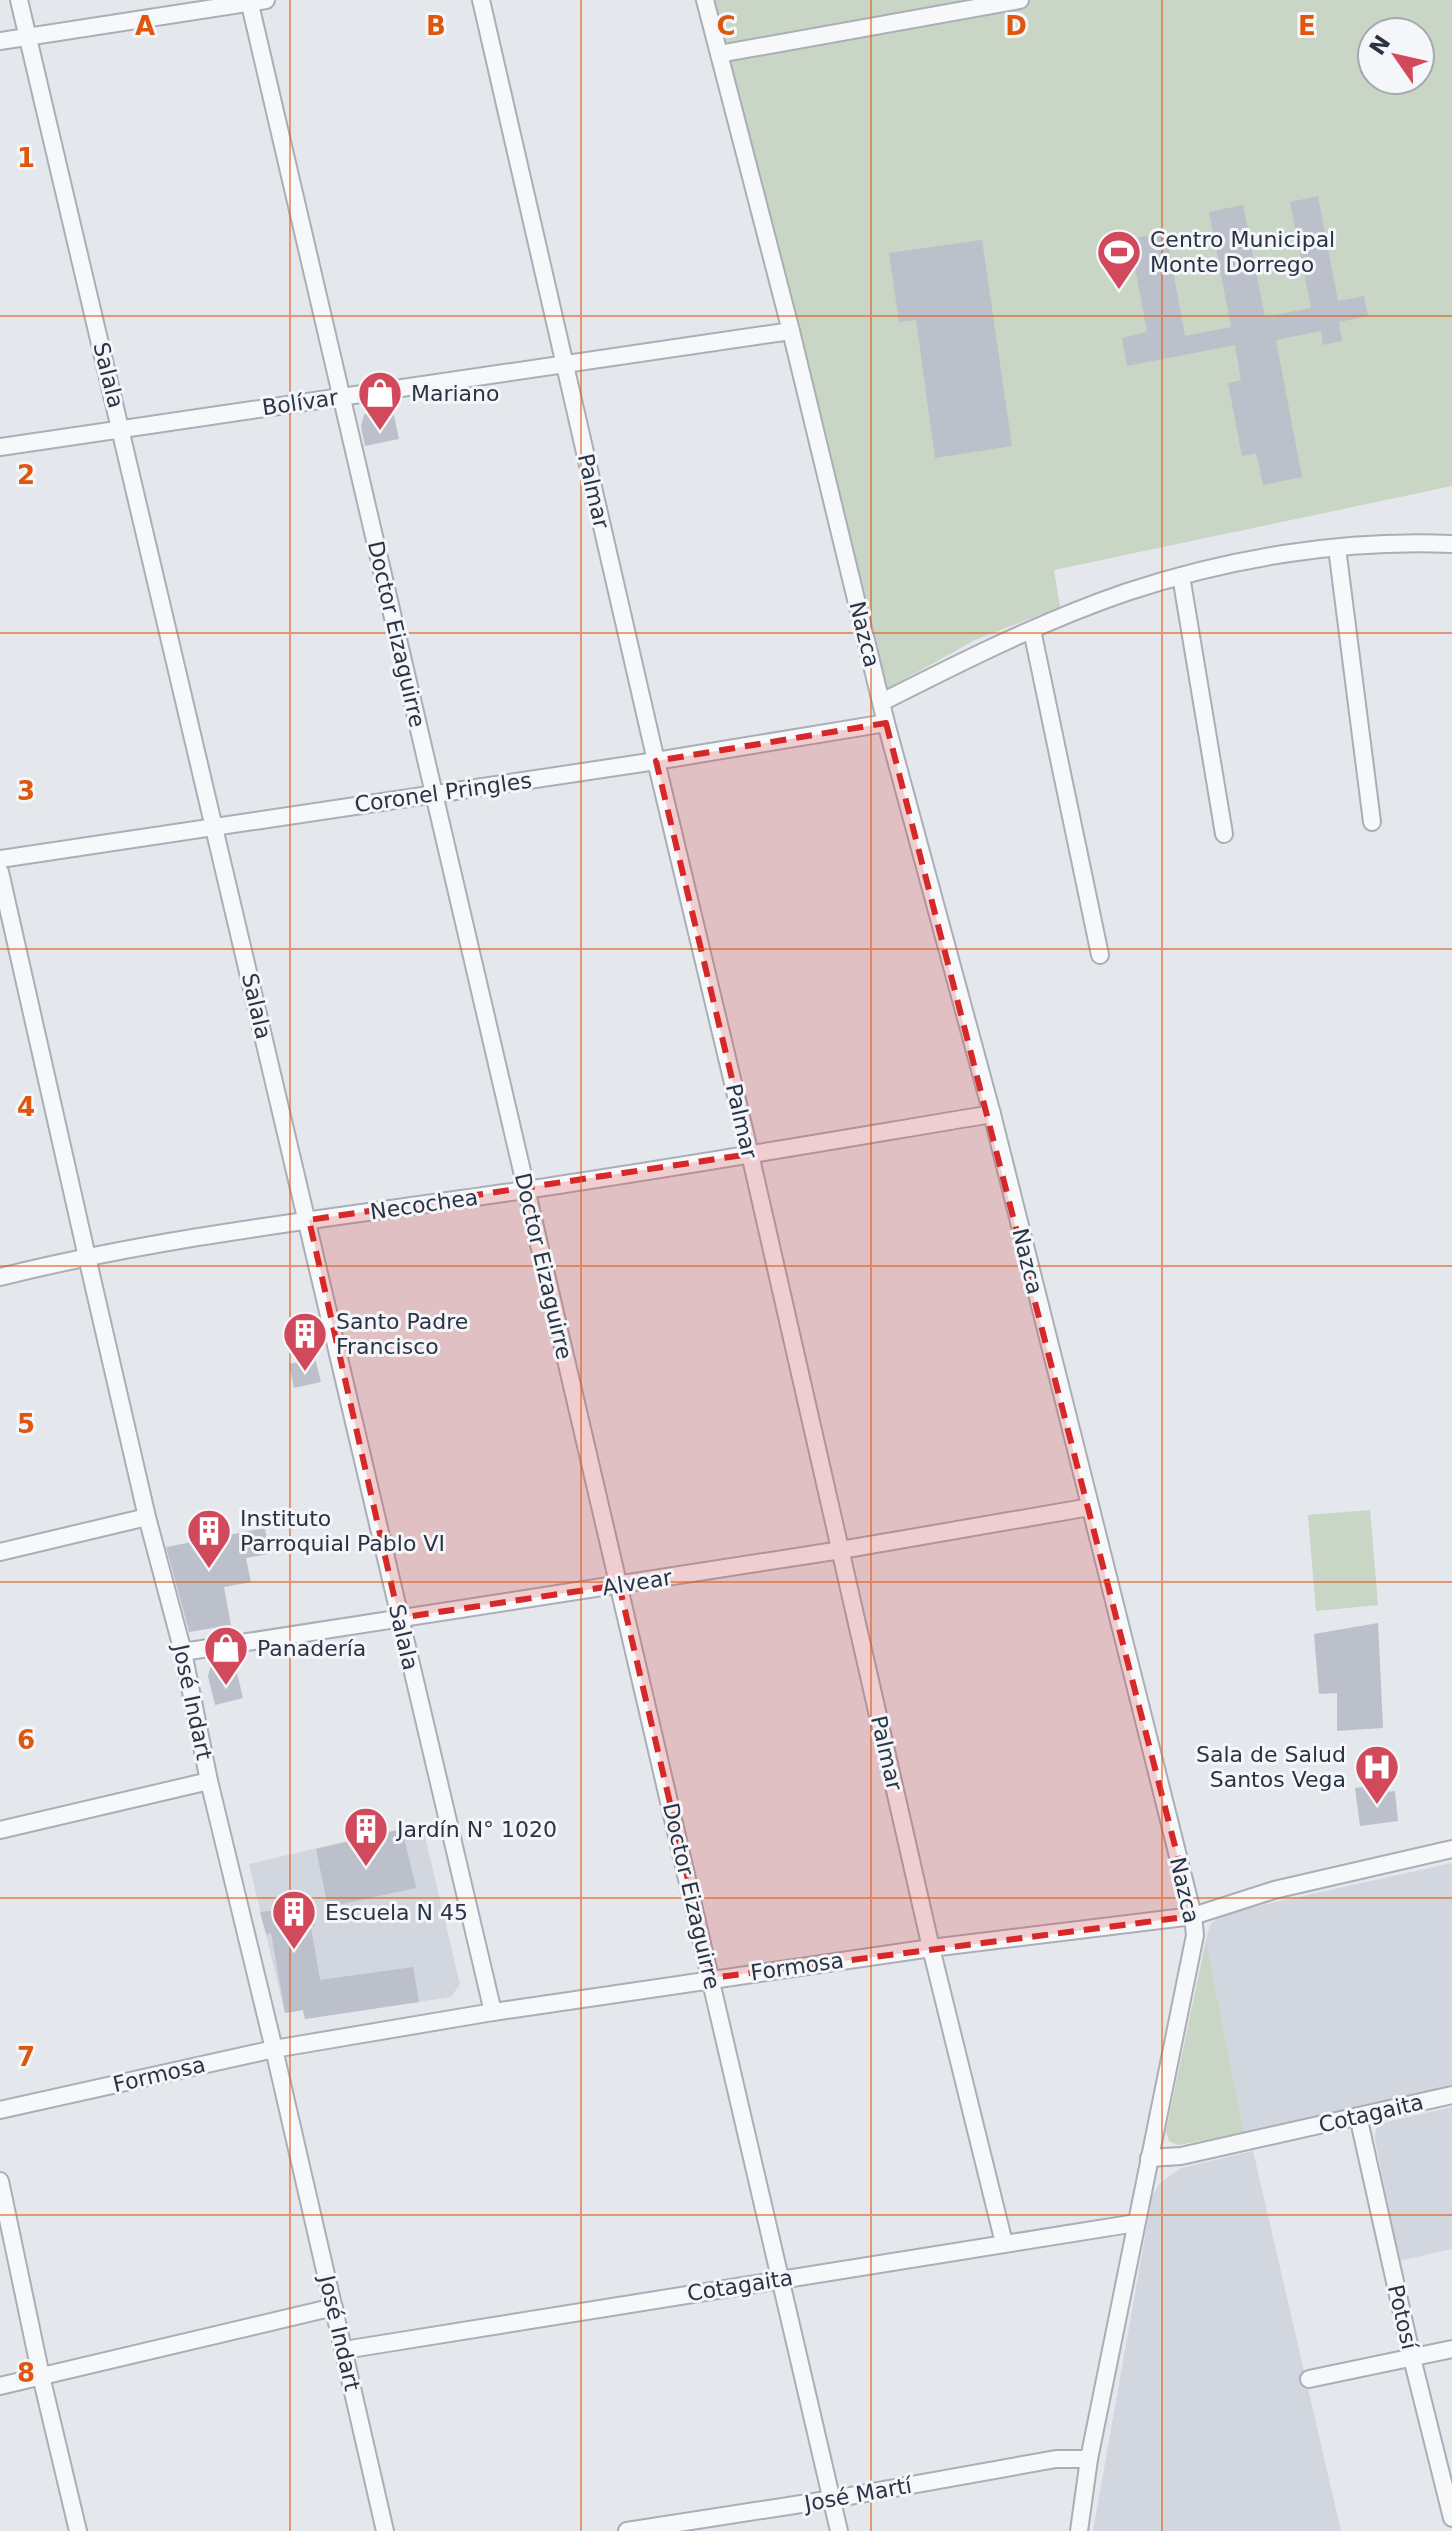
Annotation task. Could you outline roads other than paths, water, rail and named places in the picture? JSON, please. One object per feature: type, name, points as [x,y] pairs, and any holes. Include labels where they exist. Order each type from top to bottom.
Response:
[{"type":"street","name":"Salala","points":[[19,0],[309,1220],[399,1618],[493,2012]]},
{"type":"street","name":"Palmar","points":[[481,0],[931,1948],[1004,2243]]},
{"type":"street","name":"Nazca","points":[[705,0],[791,331],[886,723],[992,1114],[1193,1916],[1195,1935],[1089,2459],[1079,2531]]},
{"type":"street","points":[[719,54],[1020,0]]},
{"type":"street","points":[[0,41],[255,1]]},
{"type":"street","name":"Doctor Eizaguirre","points":[[255,1],[341,396],[839,2531]]},
{"type":"street","name":"Bolívar","points":[[0,447],[791,331]]},
{"type":"street","points":[[882,702],[1032,630],[1127,592],[1181,576],[1254,560],[1337,548],[1452,544]]},
{"type":"street","points":[[1337,548],[1372,822]]},
{"type":"street","points":[[1181,576],[1224,834]]},
{"type":"street","points":[[1032,630],[1100,955]]},
{"type":"street","name":"Coronel Pringles","points":[[0,859],[656,761],[886,723]]},
{"type":"street","name":"José Indart","points":[[0,872],[147,1517],[183,1652],[209,1781],[385,2531]]},
{"type":"street","name":"Necochea","points":[[0,1277],[87,1257],[309,1220],[526,1190],[992,1114]]},
{"type":"street","name":"Alvear","points":[[183,1652],[841,1550],[1090,1507]]},
{"type":"street","points":[[0,1552],[147,1517]]},
{"type":"street","points":[[0,1830],[209,1781]]},
{"type":"street","name":"Formosa","points":[[0,2110],[274,2049],[493,2012],[711,1978],[1193,1916],[1274,1890],[1452,1849]]},
{"type":"street","name":"Cotagaita","points":[[1149,2158],[1181,2156],[1452,2095]]},
{"type":"street","name":"Potosí","points":[[1358,2116],[1412,2358],[1452,2518]]},
{"type":"street","points":[[0,2181],[78,2531]]},
{"type":"street","name":"Cotagaita","points":[[344,2350],[1136,2223]]},
{"type":"street","points":[[0,2386],[334,2307]]},
{"type":"street","points":[[1309,2379],[1452,2349]]},
{"type":"street","name":"José Martí","points":[[627,2531],[833,2499],[1056,2459],[1089,2459]]},
{"type":"place","name":"Centro Municipal Monte Dorrego","points":[[1119,291]]},
{"type":"place","name":"Mariano","points":[[380,432]]},
{"type":"place","name":"Santo Padre Francisco","points":[[305,1373]]},
{"type":"place","name":"Instituto Parroquial Pablo VI","points":[[209,1570]]},
{"type":"place","name":"Panadería","points":[[226,1687]]},
{"type":"place","name":"Sala de Salud Santos Vega","points":[[1377,1806]]},
{"type":"place","name":"Jardín N° 1020","points":[[366,1868]]},
{"type":"place","name":"Escuela N 45","points":[[294,1951]]}]
